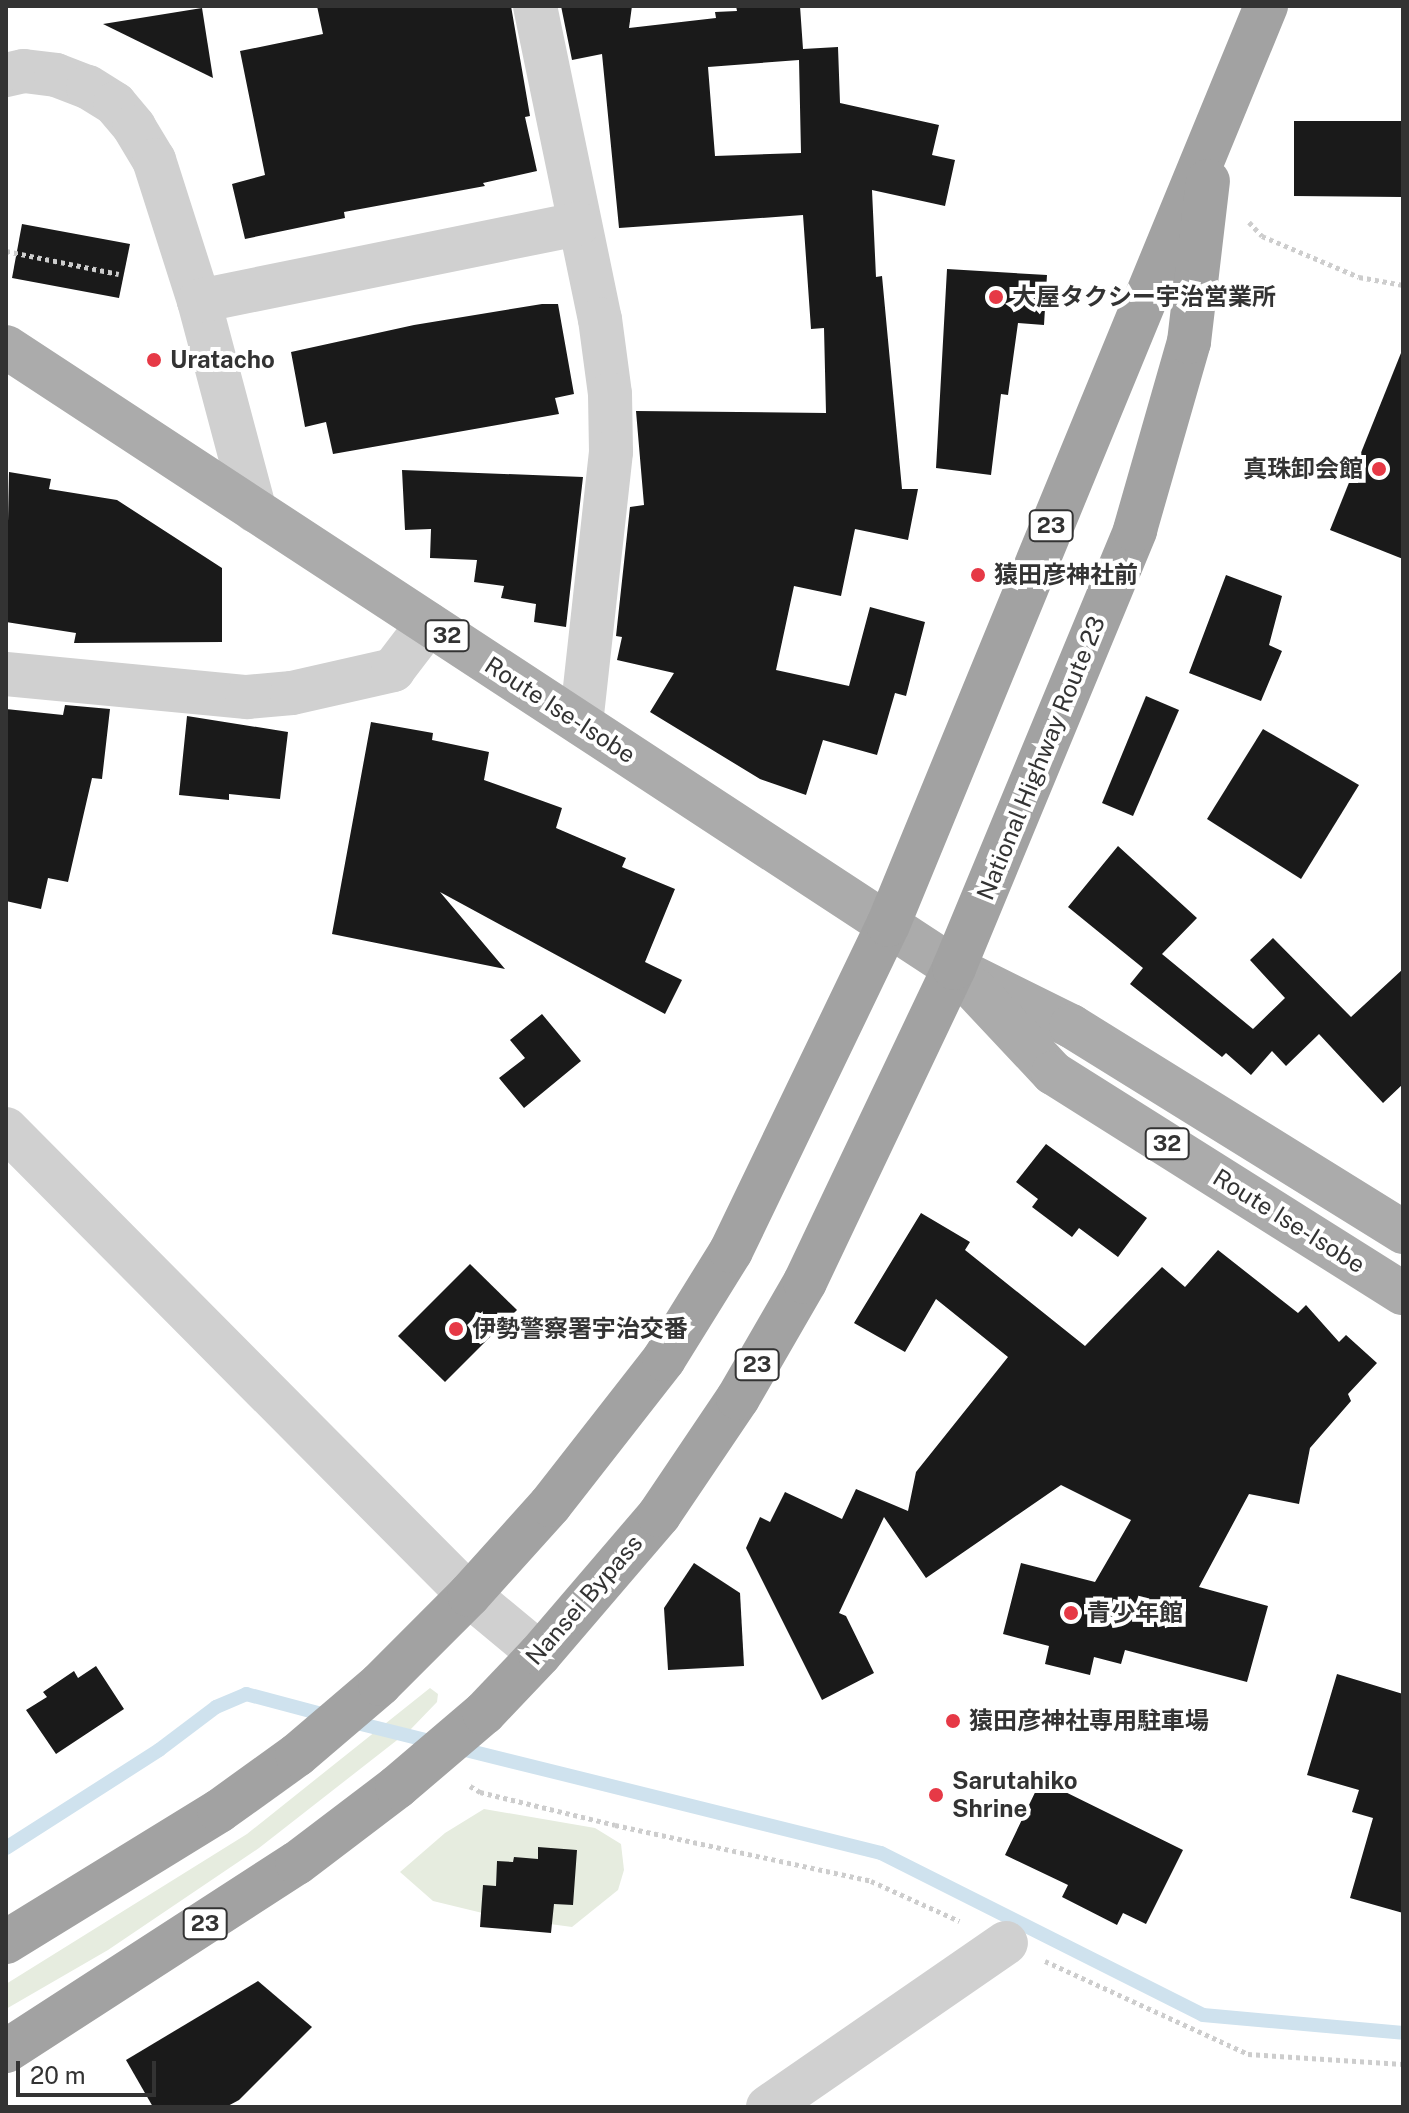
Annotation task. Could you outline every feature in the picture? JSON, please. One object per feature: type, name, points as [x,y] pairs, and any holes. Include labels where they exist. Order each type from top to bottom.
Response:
[{"type":"highway","name":"National Highway Route 23","points":[[888,925],[1266,6]]},
{"type":"highway","name":"National Highway Route 23","points":[[954,968],[1135,530],[1189,342],[1214,127]]},
{"type":"highway","name":"23","points":[[6,1942],[219,1811],[297,1755],[380,1684],[469,1595],[550,1505],[664,1359],[731,1251],[888,925]]},
{"type":"highway","name":"Nansei Bypass","points":[[6,2051],[269,1883],[397,1787],[484,1713],[540,1654],[659,1515],[738,1398],[805,1282],[954,968]]},
{"type":"main road","name":"Route Ise-Isobe","points":[[6,347],[954,968],[1071,1026],[1403,1232]]},
{"type":"main road","name":"Route Ise-Isobe","points":[[954,968],[1053,1073],[1403,1293]]},
{"type":"street","points":[[535,6],[600,319],[610,394],[611,452],[581,723]]},
{"type":"street","points":[[6,75],[24,71],[56,75],[88,87],[115,104],[134,127],[154,160],[199,301],[255,511]]},
{"type":"street","points":[[199,301],[578,224]]},
{"type":"street","points":[[6,674],[247,697],[292,693],[393,670],[428,624]]},
{"type":"street","points":[[6,1129],[469,1595],[540,1654]]},
{"type":"street","points":[[768,2107],[1006,1943]]},
{"type":"path","points":[[1239,213],[1262,236],[1359,277],[1403,285]]},
{"type":"path","points":[[6,251],[119,274]]},
{"type":"path","points":[[469,1785],[480,1792],[615,1825],[871,1881],[1248,2054],[1403,2064]]},
{"type":"shaded area","points":[[430,1688],[438,1694],[437,1702],[410,1730],[259,1848],[108,1950],[6,2009],[6,1984],[247,1834]]},
{"type":"shaded area","points":[[484,1809],[595,1828],[621,1844],[624,1870],[618,1890],[572,1927],[499,1917],[433,1901],[400,1872],[445,1833]]},
{"type":"building","points":[[317,6],[511,6],[530,116],[525,117],[537,171],[483,183],[485,186],[344,212],[345,218],[245,239],[232,184],[265,175],[240,51],[323,34]]},
{"type":"building","points":[[561,6],[632,6],[629,28],[716,18],[715,12],[737,11],[736,6],[800,6],[803,49],[838,47],[840,103],[939,125],[932,155],[955,160],[945,206],[872,190],[876,277],[882,276],[902,489],[918,489],[908,540],[855,529],[841,596],[794,586],[776,670],[849,686],[870,607],[925,622],[906,696],[895,693],[877,755],[823,740],[806,795],[760,779],[650,712],[674,673],[617,660],[622,637],[616,636],[630,507],[644,505],[636,411],[826,413],[824,328],[811,329],[803,215],[619,228],[602,54],[572,60]],"holes":[[[799,60],[801,153],[715,156],[708,67]]]},
{"type":"building","points":[[202,8],[213,78],[103,24]]},
{"type":"building","points":[[1294,121],[1401,121],[1401,197],[1294,196]]},
{"type":"building","points":[[22,224],[130,244],[119,298],[12,278]]},
{"type":"building","points":[[947,269],[1047,275],[1044,325],[1018,323],[1008,395],[1001,394],[991,475],[936,468]]},
{"type":"building","points":[[558,304],[574,394],[555,398],[559,414],[333,454],[326,422],[305,427],[291,352],[414,325]]},
{"type":"building","name":"真珠卸会館","points":[[1403,353],[1403,559],[1330,530]]},
{"type":"building","points":[[402,470],[583,477],[566,627],[534,622],[536,604],[501,598],[504,586],[474,582],[477,560],[430,558],[431,529],[405,530]]},
{"type":"building","points":[[9,472],[51,479],[49,489],[117,500],[222,568],[222,642],[74,643],[76,633],[6,622]]},
{"type":"building","points":[[1226,575],[1282,596],[1269,645],[1282,651],[1261,701],[1189,673]]},
{"type":"building","points":[[1146,696],[1179,710],[1133,816],[1102,803]]},
{"type":"building","points":[[65,705],[110,709],[102,779],[92,778],[68,882],[48,878],[41,909],[6,901],[6,709],[63,715]]},
{"type":"building","points":[[187,716],[288,732],[280,799],[229,794],[229,800],[179,795]]},
{"type":"building","points":[[371,722],[433,733],[432,740],[489,752],[484,780],[562,808],[556,828],[626,858],[622,867],[675,889],[645,962],[682,980],[665,1014],[440,892],[505,969],[332,934]]},
{"type":"building","points":[[1263,729],[1359,785],[1301,879],[1207,819]]},
{"type":"building","points":[[1118,846],[1197,918],[1162,954],[1253,1029],[1285,998],[1250,960],[1273,938],[1351,1017],[1403,969],[1403,1084],[1383,1103],[1319,1034],[1286,1066],[1272,1051],[1251,1075],[1226,1053],[1222,1057],[1130,984],[1143,968],[1068,907]]},
{"type":"building","points":[[542,1014],[581,1061],[524,1108],[499,1078],[525,1058],[510,1040]]},
{"type":"building","points":[[1046,1144],[1147,1218],[1118,1257],[1079,1228],[1072,1237],[1032,1207],[1038,1199],[1016,1182]]},
{"type":"building","points":[[921,1213],[970,1242],[965,1250],[1085,1346],[1162,1267],[1185,1287],[1218,1250],[1298,1313],[1306,1305],[1339,1342],[1346,1335],[1377,1363],[1348,1394],[1351,1401],[1310,1448],[1299,1504],[1249,1494],[1199,1587],[1268,1606],[1247,1682],[1125,1650],[1121,1664],[1094,1657],[1090,1675],[1045,1664],[1049,1646],[1003,1634],[1021,1563],[1095,1582],[1131,1520],[1061,1485],[926,1578],[884,1517],[839,1613],[846,1616],[874,1673],[822,1700],[746,1548],[760,1517],[770,1522],[785,1492],[842,1519],[856,1489],[908,1511],[916,1472],[1008,1357],[936,1299],[905,1352],[854,1323]]},
{"type":"building","points":[[470,1264],[517,1310],[445,1382],[398,1336]]},
{"type":"building","points":[[694,1563],[740,1593],[744,1666],[668,1670],[664,1608]]},
{"type":"building","points":[[96,1666],[124,1709],[56,1754],[26,1710],[47,1697],[43,1692],[74,1671],[78,1678]]},
{"type":"building","points":[[1337,1674],[1403,1694],[1403,1913],[1350,1898],[1373,1818],[1352,1812],[1359,1790],[1307,1775]]},
{"type":"building","points":[[1041,1780],[1183,1850],[1146,1924],[1123,1913],[1117,1925],[1062,1897],[1068,1885],[1005,1855]]},
{"type":"building","points":[[538,1847],[577,1850],[573,1905],[554,1904],[551,1933],[480,1927],[483,1885],[496,1886],[497,1861],[513,1862],[514,1857],[538,1859]]},
{"type":"building","points":[[258,1981],[312,2027],[239,2100],[226,2107],[153,2107],[126,2060]]},
{"type":"waterway","points":[[6,1848],[159,1750],[216,1707],[246,1694],[329,1716]]},
{"type":"waterway","points":[[349,1721],[881,1853],[1203,2015],[1403,2033]]},
{"type":"place","name":"大屋タクシー宇治営業所","points":[[996,297]]},
{"type":"place","name":"Uratacho","points":[[154,360]]},
{"type":"place","name":"真珠卸会館","points":[[1379,469]]},
{"type":"place","name":"猿田彦神社前","points":[[978,575]]},
{"type":"place","name":"伊勢警察署宇治交番","points":[[456,1329]]},
{"type":"place","name":"青少年館","points":[[1071,1613]]},
{"type":"place","name":"猿田彦神社専用駐車場","points":[[953,1721]]},
{"type":"place","name":"Sarutahiko Shrine","points":[[936,1795]]}]
